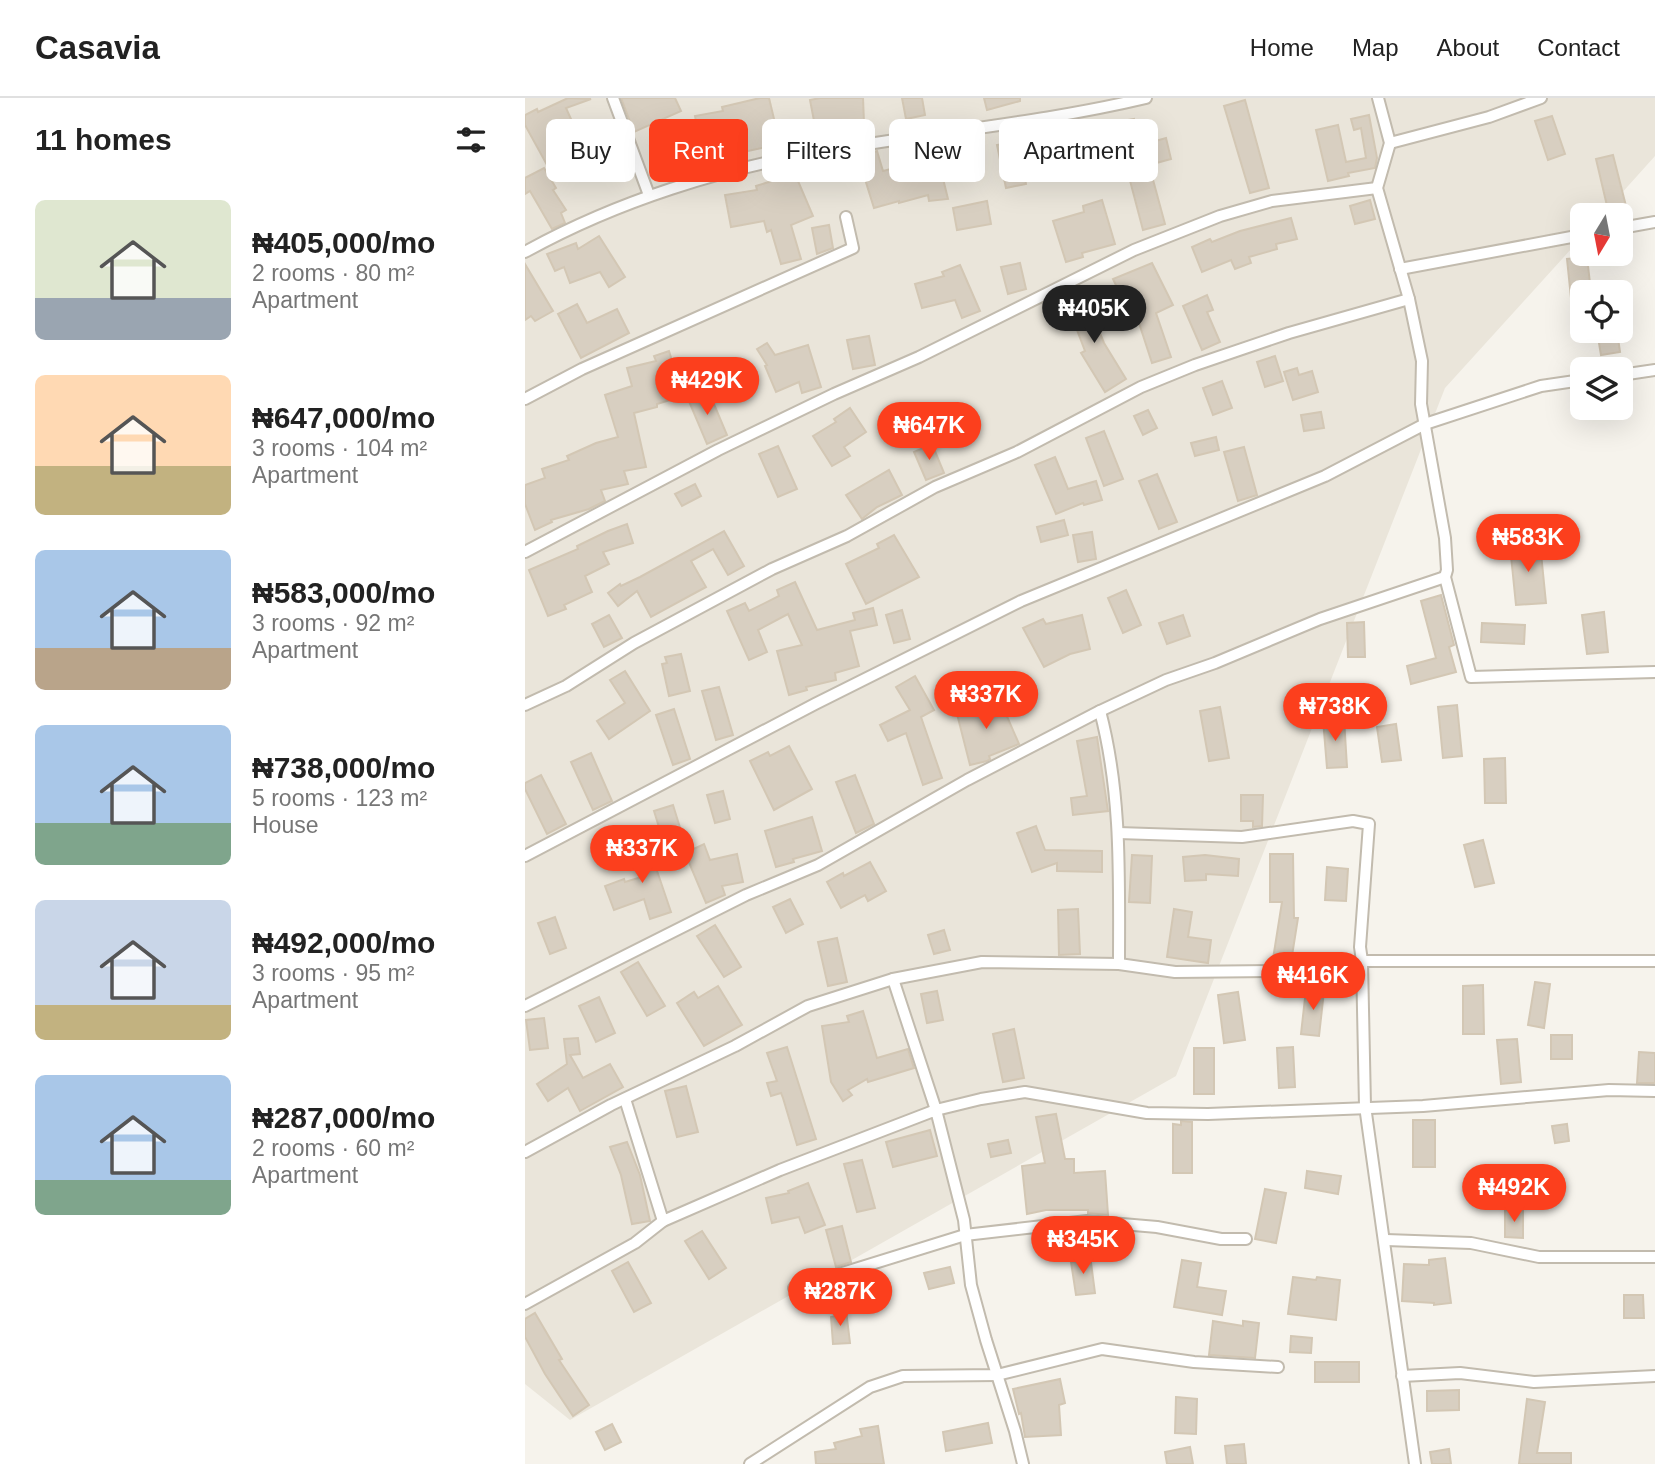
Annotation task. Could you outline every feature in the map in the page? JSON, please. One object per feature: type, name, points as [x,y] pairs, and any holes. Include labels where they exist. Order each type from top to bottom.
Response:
[{"type":"street","points":[[613,98],[649,195]]},
{"type":"street","points":[[525,252],[649,195],[747,168],[824,151],[1085,113],[1146,98]]},
{"type":"street","points":[[1378,98],[1390,143],[1377,188],[1409,299],[1422,360],[1421,404],[1445,538],[1445,577],[1471,677],[1655,672]]},
{"type":"street","points":[[1390,143],[1489,117],[1541,98]]},
{"type":"street","points":[[525,552],[730,445],[834,394],[919,358],[1135,250],[1220,216],[1272,201],[1377,188]]},
{"type":"street","points":[[525,399],[594,363],[852,247],[846,218]]},
{"type":"street","points":[[1633,226],[1655,222]]},
{"type":"street","points":[[1400,269],[1570,237]]},
{"type":"street","points":[[525,705],[566,686],[634,643],[772,569],[847,536],[935,487],[1017,452],[1141,387],[1195,365],[1289,333],[1409,299]]},
{"type":"street","points":[[1633,373],[1655,370]]},
{"type":"street","points":[[525,856],[815,704],[1021,601],[1325,476],[1425,424],[1541,386],[1570,382]]},
{"type":"street","points":[[525,1006],[746,895],[818,865],[967,780],[1166,680],[1215,663],[1320,619],[1445,577]]},
{"type":"street","points":[[1100,711],[1107,737],[1118,833],[1119,964]]},
{"type":"street","points":[[1118,833],[1242,837],[1353,821],[1369,824],[1360,947],[1365,1106],[1386,1240],[1415,1464]]},
{"type":"street","points":[[525,1152],[808,1006],[893,979],[982,962],[1119,964],[1175,972],[1349,970],[1362,961],[1655,961]]},
{"type":"street","points":[[893,979],[936,1110],[964,1220],[971,1284],[1023,1464]]},
{"type":"street","points":[[525,1304],[635,1243],[663,1221],[780,1170],[936,1110],[981,1099],[1025,1092],[1147,1113],[1208,1114],[1423,1105],[1609,1090],[1655,1091]]},
{"type":"street","points":[[625,1099],[663,1221]]},
{"type":"street","points":[[794,1288],[965,1235],[1087,1221],[1157,1227],[1221,1239],[1246,1239]]},
{"type":"street","points":[[1386,1240],[1471,1243],[1539,1257],[1655,1257]]},
{"type":"street","points":[[750,1464],[870,1387],[903,1376],[997,1375],[1102,1349],[1194,1362],[1278,1367]]},
{"type":"street","points":[[1402,1376],[1460,1373],[1534,1381],[1655,1376]]},
{"type":"shaded area","points":[[525,98],[1655,98],[1655,156],[1613,203],[1570,203],[1570,250],[1445,388],[1176,1076],[570,1420],[525,1384]]},
{"type":"building","points":[[568,98],[591,99],[566,108],[571,119],[546,119],[546,163],[525,125],[525,115],[537,109],[538,112]]},
{"type":"building","points":[[621,98],[675,98],[681,111],[663,119],[649,119],[649,125],[635,132],[635,119],[629,119]]},
{"type":"building","points":[[769,98],[774,119],[762,119],[762,148],[748,151],[748,119],[696,119],[695,116],[723,111],[722,107]]},
{"type":"building","points":[[863,98],[864,119],[814,119],[810,100]]},
{"type":"building","points":[[902,98],[922,98],[925,115],[906,119]]},
{"type":"building","points":[[984,98],[1020,98],[1020,101],[987,110]]},
{"type":"building","points":[[1245,100],[1269,188],[1250,193],[1224,106]]},
{"type":"building","points":[[1369,115],[1377,158],[1375,168],[1348,173],[1349,176],[1328,181],[1316,130],[1338,125],[1346,162],[1366,158],[1361,128],[1354,130],[1351,119]]},
{"type":"building","points":[[1552,116],[1565,154],[1548,160],[1535,121]]},
{"type":"building","points":[[1166,138],[1171,159],[1158,163],[1158,140]]},
{"type":"building","points":[[875,152],[883,171],[889,170],[889,182],[944,182],[948,199],[929,201],[928,195],[874,208],[866,182],[875,182]]},
{"type":"building","points":[[1613,155],[1625,203],[1606,203],[1596,159]]},
{"type":"building","points":[[544,168],[546,182],[552,182],[556,188],[553,190],[566,210],[561,213],[565,223],[552,229],[530,191],[525,194],[525,178]]},
{"type":"building","points":[[769,182],[798,182],[813,216],[791,225],[801,259],[781,264],[771,230],[767,232],[764,221],[731,227],[725,195],[757,190],[756,186]]},
{"type":"building","points":[[1005,182],[1026,182],[1026,184],[1006,188]]},
{"type":"building","points":[[1130,182],[1154,182],[1165,224],[1143,230]]},
{"type":"building","points":[[1102,200],[1115,244],[1082,253],[1083,257],[1066,262],[1053,221],[1084,212],[1083,206]]},
{"type":"building","points":[[1370,200],[1375,219],[1355,224],[1350,206]]},
{"type":"building","points":[[987,201],[991,224],[957,230],[953,208]]},
{"type":"building","points":[[1291,218],[1297,239],[1276,244],[1277,249],[1249,257],[1251,263],[1235,269],[1231,260],[1202,272],[1192,247],[1210,239],[1212,242],[1240,231]]},
{"type":"building","points":[[829,225],[833,248],[817,254],[812,228]]},
{"type":"building","points":[[599,236],[625,277],[609,287],[600,272],[570,283],[564,267],[555,271],[547,254],[576,243],[578,249]]},
{"type":"building","points":[[1567,259],[1570,259],[1570,266],[1588,266],[1590,280],[1570,280],[1570,288]]},
{"type":"building","points":[[1020,263],[1026,289],[1008,294],[1001,267]]},
{"type":"building","points":[[1152,263],[1173,305],[1156,313],[1171,357],[1152,363],[1139,323],[1135,325],[1113,279]]},
{"type":"building","points":[[525,264],[553,311],[535,321],[531,316],[525,320]]},
{"type":"building","points":[[960,265],[980,311],[962,318],[955,300],[922,308],[915,284],[944,276],[942,272]]},
{"type":"building","points":[[1084,294],[1104,343],[1126,379],[1105,392],[1081,353],[1085,351],[1066,301]]},
{"type":"building","points":[[1207,295],[1213,310],[1207,312],[1220,342],[1202,350],[1183,306]]},
{"type":"building","points":[[577,304],[587,323],[617,309],[629,333],[581,358],[558,314]]},
{"type":"building","points":[[869,336],[875,365],[853,369],[847,340]]},
{"type":"building","points":[[767,343],[775,355],[808,345],[821,387],[802,393],[799,382],[776,392],[765,366],[767,365],[757,349]]},
{"type":"building","points":[[1599,343],[1619,343],[1620,352],[1601,355]]},
{"type":"building","points":[[669,351],[683,396],[634,413],[646,467],[624,471],[628,484],[601,490],[605,501],[589,509],[551,520],[552,522],[535,530],[525,504],[525,485],[545,478],[542,469],[569,460],[567,456],[618,437],[605,395],[632,386],[627,368],[656,361],[654,356]]},
{"type":"building","points":[[1275,356],[1283,381],[1265,387],[1257,362]]},
{"type":"building","points":[[1297,368],[1299,375],[1312,371],[1318,392],[1293,400],[1284,372]]},
{"type":"building","points":[[1222,381],[1232,408],[1213,415],[1203,388]]},
{"type":"building","points":[[708,390],[727,435],[707,444],[688,399]]},
{"type":"building","points":[[850,408],[866,432],[844,447],[850,456],[832,466],[813,436],[836,422],[834,419]]},
{"type":"building","points":[[1148,410],[1157,428],[1143,435],[1134,416]]},
{"type":"building","points":[[1321,412],[1324,428],[1304,431],[1301,415]]},
{"type":"building","points":[[1104,431],[1123,479],[1104,486],[1086,438]]},
{"type":"building","points":[[1216,437],[1219,450],[1195,456],[1191,443]]},
{"type":"building","points":[[932,444],[944,473],[926,480],[914,452]]},
{"type":"building","points":[[778,446],[797,489],[778,497],[759,454]]},
{"type":"building","points":[[1244,447],[1257,495],[1238,501],[1224,452]]},
{"type":"building","points":[[1055,457],[1068,489],[1096,481],[1102,500],[1084,505],[1083,503],[1056,514],[1035,465]]},
{"type":"building","points":[[889,470],[902,495],[877,507],[862,519],[846,495]]},
{"type":"building","points":[[1157,474],[1177,522],[1159,529],[1139,481]]},
{"type":"building","points":[[695,484],[701,496],[682,506],[675,494]]},
{"type":"building","points":[[1064,520],[1068,535],[1041,542],[1037,527]]},
{"type":"building","points":[[627,524],[633,543],[603,552],[609,564],[585,576],[592,592],[564,605],[566,609],[548,616],[529,570]]},
{"type":"building","points":[[724,531],[744,566],[728,575],[713,549],[691,561],[706,587],[651,617],[637,591],[618,606],[608,593],[620,584],[621,586],[640,577]]},
{"type":"building","points":[[1092,532],[1096,559],[1078,562],[1073,535]]},
{"type":"building","points":[[894,535],[919,577],[866,604],[846,564],[879,548],[877,544]]},
{"type":"building","points":[[1540,543],[1546,603],[1516,605],[1510,546]]},
{"type":"building","points":[[795,582],[817,630],[855,620],[853,613],[873,608],[877,625],[850,631],[859,666],[835,673],[836,680],[806,687],[807,690],[789,695],[777,651],[802,645],[788,614],[758,630],[767,652],[749,660],[727,611],[745,603],[749,611],[779,596],[777,590]]},
{"type":"building","points":[[1126,590],[1141,625],[1123,633],[1108,598]]},
{"type":"building","points":[[1441,595],[1454,645],[1449,647],[1456,672],[1411,684],[1407,666],[1436,658],[1421,601]]},
{"type":"building","points":[[902,610],[910,639],[894,643],[886,615]]},
{"type":"building","points":[[1604,612],[1608,652],[1587,654],[1582,615]]},
{"type":"building","points":[[609,615],[622,638],[604,647],[592,624]]},
{"type":"building","points":[[1082,615],[1090,649],[1070,654],[1044,667],[1023,628],[1043,619],[1046,624]]},
{"type":"building","points":[[1183,615],[1190,636],[1167,644],[1159,623]]},
{"type":"building","points":[[1364,622],[1365,657],[1348,657],[1347,623]]},
{"type":"building","points":[[1482,623],[1525,625],[1524,644],[1481,642]]},
{"type":"building","points":[[681,654],[690,691],[669,696],[662,664],[667,663],[665,657]]},
{"type":"building","points":[[625,671],[650,711],[609,739],[597,721],[625,703],[610,680]]},
{"type":"building","points":[[915,676],[934,710],[921,717],[942,778],[923,785],[906,733],[888,741],[880,725],[910,710],[896,687]]},
{"type":"building","points":[[719,687],[733,735],[716,740],[702,691]]},
{"type":"building","points":[[999,698],[1019,744],[989,756],[987,761],[970,765],[956,710],[976,705],[977,708]]},
{"type":"building","points":[[1457,705],[1462,756],[1443,758],[1438,707]]},
{"type":"building","points":[[1220,707],[1229,758],[1209,761],[1200,711]]},
{"type":"building","points":[[674,709],[690,759],[673,765],[656,715]]},
{"type":"building","points":[[1344,718],[1347,767],[1327,768],[1323,719]]},
{"type":"building","points":[[1396,724],[1401,760],[1382,762],[1377,727]]},
{"type":"building","points":[[1097,737],[1108,811],[1073,815],[1071,798],[1087,796],[1077,741]]},
{"type":"building","points":[[789,746],[812,789],[774,810],[750,761],[768,752],[770,756]]},
{"type":"building","points":[[591,753],[612,801],[593,810],[571,762]]},
{"type":"building","points":[[1505,758],[1506,803],[1485,803],[1484,759]]},
{"type":"building","points":[[541,775],[566,824],[547,834],[525,789],[525,783]]},
{"type":"building","points":[[855,775],[874,824],[856,833],[836,782]]},
{"type":"building","points":[[723,791],[730,819],[715,823],[707,795]]},
{"type":"building","points":[[1241,795],[1263,795],[1262,826],[1253,827],[1253,821],[1241,821]]},
{"type":"building","points":[[673,805],[682,834],[663,840],[654,811]]},
{"type":"building","points":[[812,817],[822,851],[776,867],[765,831]]},
{"type":"building","points":[[1036,826],[1045,850],[1102,851],[1102,872],[1057,871],[1057,863],[1032,872],[1017,833]]},
{"type":"building","points":[[650,837],[657,858],[653,859],[671,912],[650,919],[644,899],[614,910],[605,886],[624,879],[625,882],[645,876],[633,842]]},
{"type":"building","points":[[1483,840],[1494,883],[1475,887],[1464,845]]},
{"type":"building","points":[[704,844],[710,860],[737,854],[743,882],[722,886],[725,895],[706,903],[685,853]]},
{"type":"building","points":[[1270,854],[1293,854],[1294,918],[1298,918],[1291,962],[1273,959],[1282,902],[1270,902]]},
{"type":"building","points":[[1132,855],[1152,856],[1150,903],[1129,902]]},
{"type":"building","points":[[1205,855],[1239,859],[1238,876],[1206,874],[1206,880],[1185,881],[1183,857]]},
{"type":"building","points":[[870,862],[886,891],[868,901],[865,895],[841,908],[827,882]]},
{"type":"building","points":[[1327,867],[1348,869],[1346,901],[1325,900]]},
{"type":"building","points":[[790,899],[803,924],[786,933],[773,907]]},
{"type":"building","points":[[1078,909],[1080,954],[1059,955],[1058,910]]},
{"type":"building","points":[[1174,909],[1192,912],[1188,937],[1211,940],[1208,963],[1167,957]]},
{"type":"building","points":[[555,917],[566,948],[550,954],[538,923]]},
{"type":"building","points":[[715,925],[741,967],[724,977],[697,936]]},
{"type":"building","points":[[944,930],[950,950],[934,954],[928,935]]},
{"type":"building","points":[[837,938],[847,982],[828,986],[818,942]]},
{"type":"building","points":[[638,962],[665,1006],[647,1016],[621,972]]},
{"type":"building","points":[[1535,982],[1550,984],[1544,1028],[1528,1025]]},
{"type":"building","points":[[1483,985],[1484,1034],[1463,1034],[1463,986]]},
{"type":"building","points":[[718,986],[742,1025],[704,1046],[677,1003],[694,992],[698,998]]},
{"type":"building","points":[[1306,989],[1324,991],[1319,1036],[1301,1034]]},
{"type":"building","points":[[937,991],[943,1020],[927,1023],[921,994]]},
{"type":"building","points":[[1238,992],[1245,1040],[1224,1043],[1218,995]]},
{"type":"building","points":[[599,997],[615,1033],[596,1042],[579,1006]]},
{"type":"building","points":[[863,1011],[877,1058],[908,1049],[914,1068],[868,1082],[867,1079],[848,1090],[852,1095],[843,1101],[831,1082],[822,1026],[849,1022],[847,1016]]},
{"type":"building","points":[[544,1018],[548,1048],[530,1050],[526,1020]]},
{"type":"building","points":[[1014,1029],[1024,1078],[1003,1082],[993,1034]]},
{"type":"building","points":[[1551,1035],[1572,1035],[1572,1059],[1551,1059]]},
{"type":"building","points":[[578,1038],[580,1054],[570,1055],[583,1078],[610,1064],[623,1087],[580,1111],[568,1088],[548,1101],[537,1084],[567,1064],[564,1039]]},
{"type":"building","points":[[1517,1039],[1521,1082],[1501,1084],[1497,1040]]},
{"type":"building","points":[[787,1047],[816,1139],[797,1145],[781,1093],[771,1096],[767,1083],[777,1081],[767,1053]]},
{"type":"building","points":[[1293,1047],[1295,1087],[1279,1088],[1277,1048]]},
{"type":"building","points":[[1194,1048],[1214,1048],[1214,1094],[1194,1094]]},
{"type":"building","points":[[1639,1052],[1655,1053],[1655,1083],[1637,1083]]},
{"type":"building","points":[[686,1086],[698,1132],[677,1137],[665,1091]]},
{"type":"building","points":[[1056,1114],[1065,1159],[1074,1159],[1074,1173],[1105,1171],[1108,1215],[1088,1213],[1088,1210],[1046,1210],[1027,1214],[1022,1166],[1045,1163],[1036,1117]]},
{"type":"building","points":[[1413,1120],[1435,1120],[1435,1167],[1413,1167]]},
{"type":"building","points":[[1181,1121],[1192,1122],[1192,1173],[1173,1173],[1173,1124],[1181,1125]]},
{"type":"building","points":[[1567,1124],[1569,1141],[1555,1143],[1552,1126]]},
{"type":"building","points":[[930,1130],[937,1156],[893,1167],[886,1142]]},
{"type":"building","points":[[1008,1140],[1011,1153],[991,1157],[988,1144]]},
{"type":"building","points":[[627,1142],[640,1175],[650,1221],[632,1224],[621,1175],[610,1147]]},
{"type":"building","points":[[862,1160],[875,1208],[857,1212],[844,1164]]},
{"type":"building","points":[[1307,1171],[1341,1176],[1338,1194],[1305,1188]]},
{"type":"building","points":[[808,1183],[825,1225],[805,1233],[799,1217],[772,1223],[766,1198],[789,1193],[788,1191]]},
{"type":"building","points":[[1265,1189],[1286,1193],[1276,1243],[1255,1239]]},
{"type":"building","points":[[1505,1210],[1523,1210],[1523,1238],[1505,1237]]},
{"type":"building","points":[[842,1226],[851,1262],[836,1267],[826,1230]]},
{"type":"building","points":[[702,1231],[726,1268],[709,1279],[685,1241]]},
{"type":"building","points":[[1090,1255],[1095,1293],[1076,1295],[1071,1262],[1080,1261],[1080,1257]]},
{"type":"building","points":[[1445,1258],[1451,1303],[1434,1305],[1402,1301],[1404,1264],[1429,1265],[1429,1260]]},
{"type":"building","points":[[1182,1260],[1201,1263],[1197,1287],[1226,1291],[1222,1315],[1174,1307]]},
{"type":"building","points":[[628,1262],[651,1303],[634,1312],[612,1271]]},
{"type":"building","points":[[950,1267],[954,1283],[929,1289],[924,1273]]},
{"type":"building","points":[[1293,1277],[1340,1280],[1336,1320],[1288,1314]]},
{"type":"building","points":[[1624,1295],[1643,1295],[1644,1318],[1624,1318]]},
{"type":"building","points":[[846,1310],[850,1343],[833,1344],[831,1317],[837,1316],[836,1311]]},
{"type":"building","points":[[535,1313],[562,1359],[559,1360],[589,1405],[573,1416],[545,1374],[525,1337],[525,1319]]},
{"type":"building","points":[[1213,1321],[1243,1326],[1243,1321],[1259,1323],[1255,1358],[1209,1355]]},
{"type":"building","points":[[1291,1336],[1312,1338],[1311,1353],[1290,1352]]},
{"type":"building","points":[[1315,1362],[1359,1362],[1359,1382],[1315,1382]]},
{"type":"building","points":[[1060,1379],[1065,1403],[1059,1405],[1061,1435],[1025,1437],[1013,1389]]},
{"type":"building","points":[[1459,1390],[1459,1410],[1427,1411],[1427,1391]]},
{"type":"building","points":[[1176,1397],[1197,1399],[1196,1434],[1175,1433]]},
{"type":"building","points":[[1527,1399],[1545,1402],[1537,1453],[1571,1453],[1571,1464],[1519,1464]]},
{"type":"building","points":[[988,1423],[992,1443],[946,1451],[943,1432]]},
{"type":"building","points":[[612,1424],[621,1442],[605,1450],[596,1432]]},
{"type":"building","points":[[878,1426],[884,1464],[816,1464],[815,1452],[836,1449],[834,1443],[862,1436],[860,1429]]},
{"type":"building","points":[[1244,1444],[1246,1464],[1227,1464],[1225,1446]]},
{"type":"building","points":[[1190,1447],[1193,1464],[1167,1464],[1165,1452]]},
{"type":"building","points":[[1449,1449],[1451,1464],[1432,1464],[1430,1452]]}]
